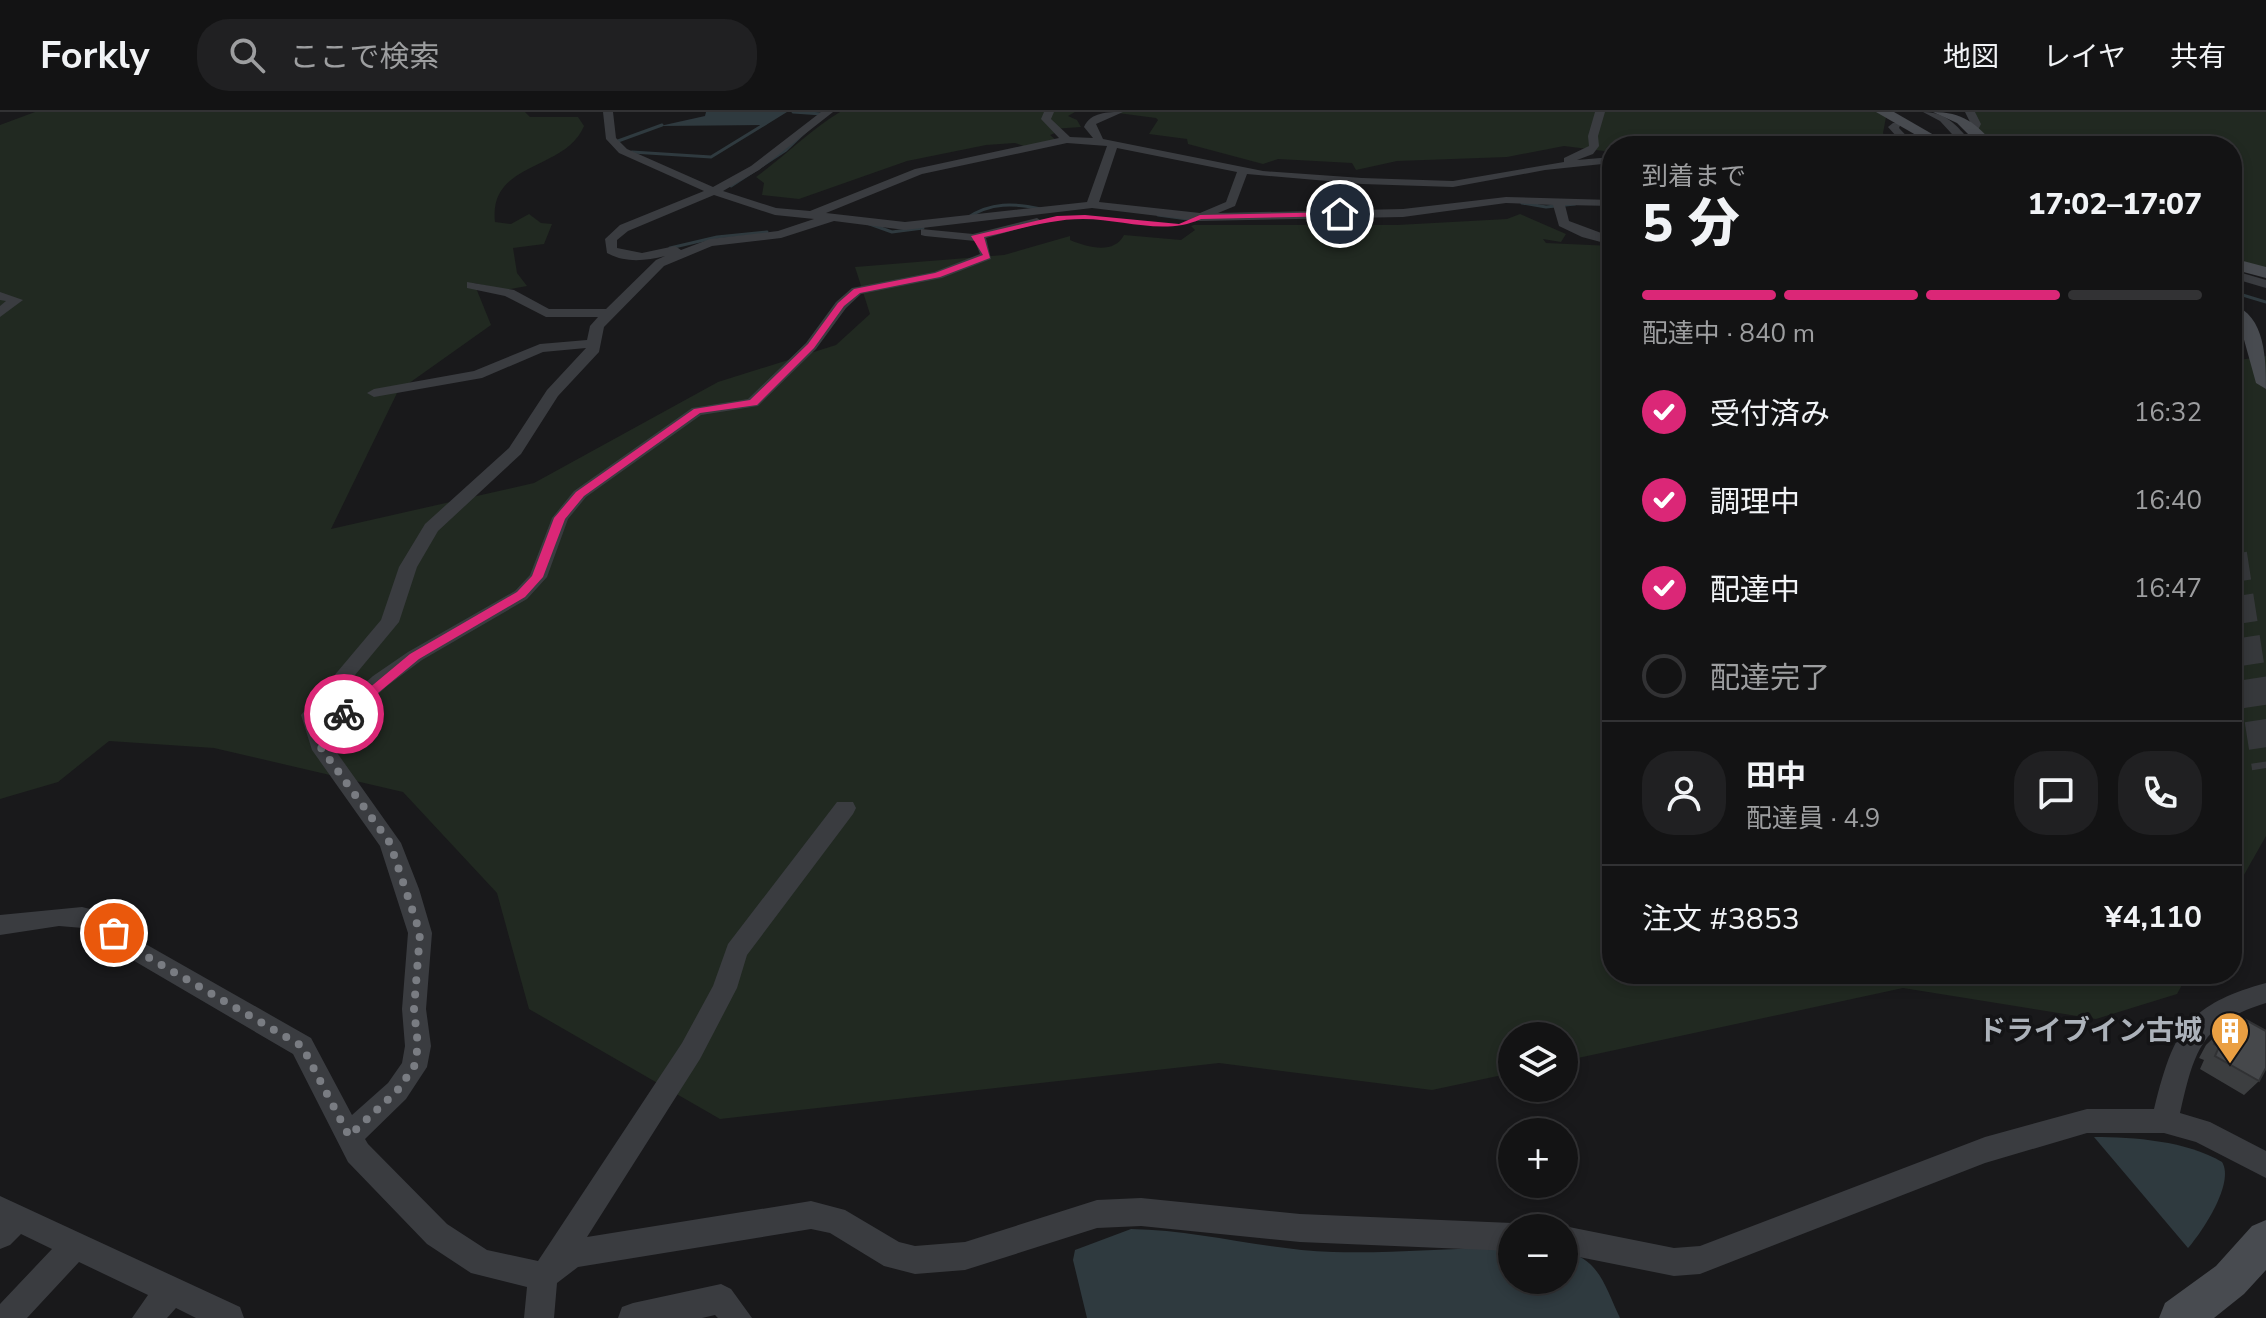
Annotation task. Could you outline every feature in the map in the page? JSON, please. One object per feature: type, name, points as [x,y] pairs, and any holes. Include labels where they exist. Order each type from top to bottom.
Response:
[{"type":"street","points":[[318,737],[380,681],[415,656],[521,595],[538,577],[560,518],[580,494],[697,411],[753,403],[811,346],[841,305],[857,291],[937,275],[987,256],[980,238],[761,207],[712,191],[623,151],[611,139],[608,112]]},
{"type":"street","points":[[828,112],[806,125],[791,141],[752,171],[624,228],[611,239],[611,250],[627,256],[653,255],[787,231],[838,217]]},
{"type":"street","points":[[1049,112],[1046,119],[1051,127],[1067,140]]},
{"type":"street","points":[[1097,141],[1099,136],[1089,127],[1091,122],[1103,114],[1118,112]]},
{"type":"street","points":[[1545,167],[1589,152],[1594,146],[1593,136],[1600,112]]},
{"type":"street","points":[[1874,112],[1917,136]]},
{"type":"street","points":[[1883,112],[1927,136]]},
{"type":"street","points":[[1928,112],[1944,119],[1960,136]]},
{"type":"street","points":[[1940,112],[1962,120],[1979,136]]},
{"type":"street","points":[[1970,112],[1976,124],[1973,130]]},
{"type":"street","points":[[1897,125],[1893,127],[1900,136]]},
{"type":"street","points":[[814,214],[919,171],[1067,140],[1097,141],[1243,171],[1362,181],[1453,184],[1545,167],[1602,161]]},
{"type":"street","points":[[1092,205],[1112,146]]},
{"type":"street","points":[[908,229],[967,218],[1043,210],[1180,226],[1231,204],[1243,171]]},
{"type":"street","points":[[1453,184],[1477,202]]},
{"type":"street","points":[[974,237],[1092,205],[1196,219],[1403,213],[1477,202],[1602,203]]},
{"type":"street","points":[[1560,205],[1563,223],[1602,237]]},
{"type":"street","points":[[349,1136],[397,1091],[414,1067],[418,1046],[414,1009],[420,933],[390,843],[332,765],[311,715],[390,622],[408,567],[431,528],[515,451],[552,393],[592,352],[596,343],[594,330],[668,257],[724,240]]},
{"type":"street","points":[[2242,266],[2266,273]]},
{"type":"street","points":[[2242,277],[2266,284]]},
{"type":"street","points":[[472,285],[509,293],[546,313],[613,313]]},
{"type":"street","points":[[0,296],[16,300],[0,313]]},
{"type":"street","points":[[2242,323],[2252,335],[2266,383]]},
{"type":"street","points":[[374,393],[477,375],[521,359],[540,348],[596,343]]},
{"type":"street","points":[[539,1318],[549,1268],[691,1051],[725,988],[736,951],[845,808]]},
{"type":"street","points":[[0,925],[82,916],[102,921],[127,945],[302,1046],[358,1153],[437,1234],[481,1263],[549,1268],[578,1253],[811,1215],[835,1220],[894,1256],[915,1260],[965,1256],[1097,1214],[1141,1212],[1300,1228],[1498,1236]]},
{"type":"street","points":[[2164,1121],[2185,1047],[2213,1017],[2249,997],[2266,993]]},
{"type":"street","points":[[1578,1243],[1674,1262],[1700,1260],[1985,1150],[2087,1121],[2164,1121],[2201,1131],[2266,1165]]},
{"type":"street","points":[[6,1221],[75,1245],[229,1318]]},
{"type":"street","points":[[2180,1318],[2230,1280],[2266,1240]]},
{"type":"street","points":[[7,1318],[75,1245]]},
{"type":"street","points":[[147,1318],[171,1291]]},
{"type":"street","points":[[633,1318],[721,1299],[737,1318]]},
{"type":"shaded area","points":[[35,112],[525,112],[530,117],[578,117],[584,126],[575,141],[562,151],[515,177],[503,188],[496,202],[495,222],[511,224],[529,214],[541,223],[552,224],[544,244],[513,248],[517,273],[527,286],[505,290],[474,283],[491,325],[398,391],[331,529],[534,483],[718,382],[836,345],[870,314],[855,267],[1004,255],[1070,236],[1070,240],[1100,248],[1114,245],[1124,235],[1181,240],[1195,230],[1191,226],[1194,225],[1397,225],[1507,219],[1520,214],[1566,234],[1561,242],[1543,239],[1546,243],[1602,246],[1602,984],[2182,984],[2177,994],[2096,1019],[1903,988],[1578,1058],[1578,1022],[1498,1022],[1498,1076],[1432,1090],[1219,1063],[720,1119],[529,1009],[497,893],[403,792],[214,748],[109,741],[58,782],[0,799],[0,125]]},
{"type":"shaded area","points":[[706,112],[787,112],[766,125],[660,126],[705,116]]},
{"type":"shaded area","points":[[840,112],[1075,112],[1068,116],[1077,120],[1081,127],[1053,129],[1055,133],[1050,135],[1056,140],[1029,148],[1015,143],[986,145],[907,161],[799,199],[762,195],[764,183],[756,177]]},
{"type":"shaded area","points":[[1110,112],[1887,112],[1884,136],[1602,136],[1602,151],[1564,146],[1507,157],[1397,161],[1356,170],[1352,163],[1278,159],[1263,164],[1188,144],[1187,139],[1149,134],[1158,120]]},
{"type":"shaded area","points":[[1975,112],[2266,112],[2266,268],[2245,262],[2242,257],[2242,136],[1986,136],[1978,129]]},
{"type":"shaded area","points":[[2266,356],[2266,836],[2242,878],[2242,360]]},
{"type":"shaded area","points":[[2094,1137],[2143,1139],[2177,1145],[2222,1162],[2225,1171],[2221,1194],[2188,1248]]},
{"type":"shaded area","points":[[1131,1229],[1333,1252],[1498,1248],[1498,1294],[1578,1294],[1578,1256],[1586,1260],[1600,1276],[1620,1318],[1087,1318],[1073,1260],[1075,1250]]},
{"type":"building","points":[[2237,1015],[2266,1031],[2266,1068],[2259,1081],[2215,1056],[2219,1047],[2214,1044],[2221,1031],[2228,1033]]},
{"type":"waterway","points":[[793,112],[822,114]]},
{"type":"waterway","points":[[632,152],[711,157],[765,124]]},
{"type":"waterway","points":[[618,141],[662,125]]},
{"type":"waterway","points":[[731,186],[786,150],[806,131]]},
{"type":"waterway","points":[[1522,203],[1546,207],[1575,204]]},
{"type":"waterway","points":[[967,218],[1003,205],[1041,209]]},
{"type":"waterway","points":[[1158,215],[1195,220]]},
{"type":"waterway","points":[[864,222],[892,232],[923,228]]},
{"type":"waterway","points":[[670,248],[717,237],[767,232]]},
{"type":"waterway","points":[[2242,295],[2266,302]]},
{"type":"tunnel","points":[[2242,612],[2266,768]]},
{"type":"way so far","points":[[114,933],[127,945],[302,1046],[349,1136],[371,1119],[414,1067],[418,1046],[414,1009],[420,933],[408,889],[390,843],[319,745],[318,737],[344,714]]},
{"type":"place","name":"ドライブイン古城","points":[[2230,1065]]},
{"type":"route","points":[[344,714],[380,681],[415,656],[521,595],[538,577],[560,518],[580,494],[697,411],[709,406],[753,403],[783,370],[811,346],[841,305],[857,291],[937,275],[987,256],[980,238],[974,237],[1057,219],[1085,217],[1185,226],[1200,217],[1340,214]]}]
